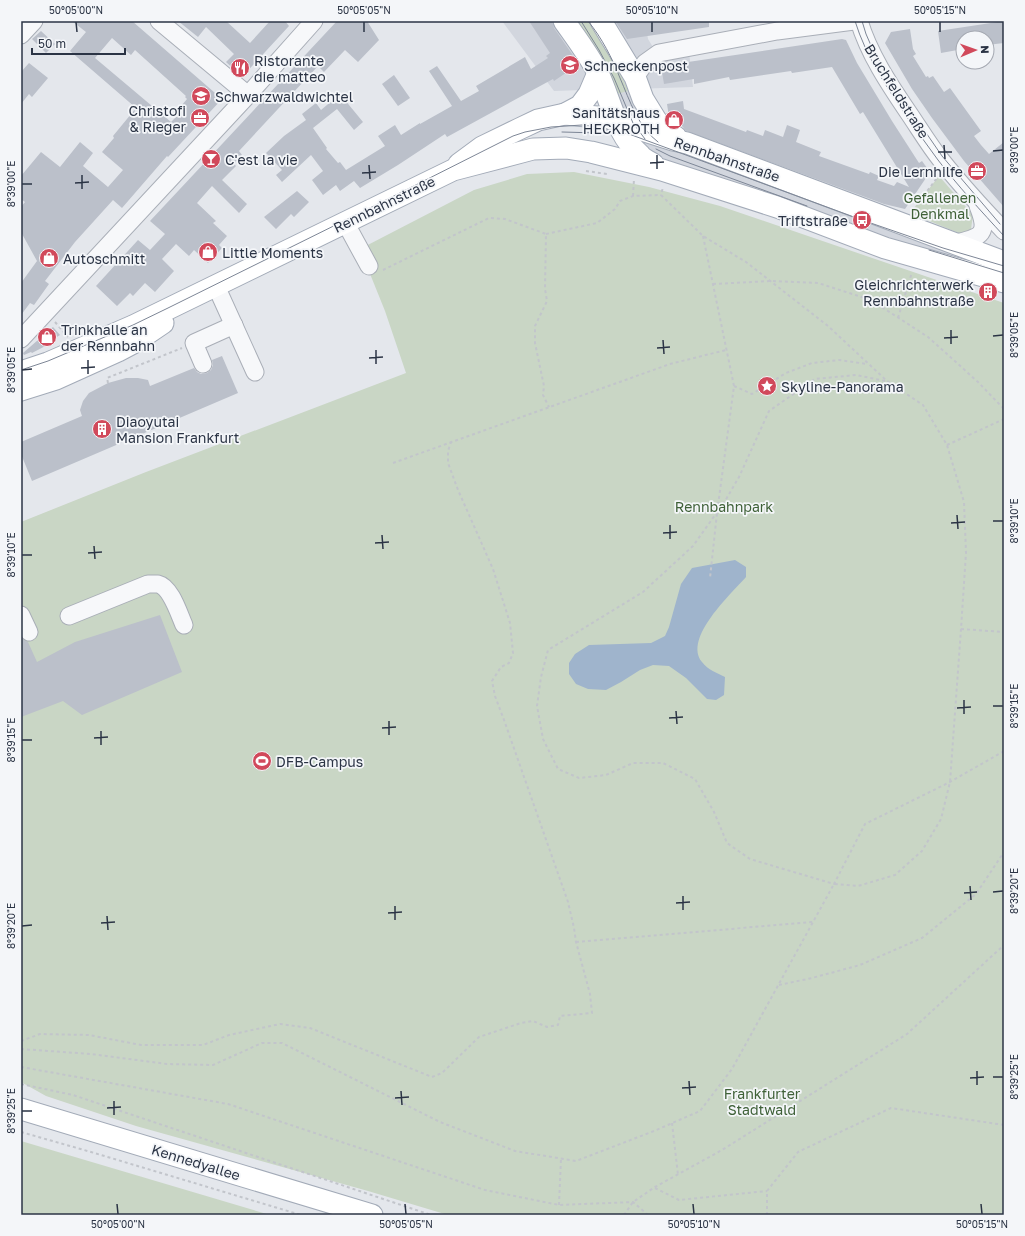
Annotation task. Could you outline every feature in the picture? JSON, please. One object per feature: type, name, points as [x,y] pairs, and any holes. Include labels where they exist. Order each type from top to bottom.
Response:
[{"type":"main road","points":[[564,21],[591,60],[598,73],[617,122]]},
{"type":"main road","points":[[601,21],[635,77],[643,99],[656,120],[665,131],[687,143]]},
{"type":"main road","points":[[565,114],[580,106],[589,94],[598,73]]},
{"type":"main road","points":[[595,152],[613,152],[622,149],[634,136],[644,112],[643,99]]},
{"type":"main road","name":"Rennbahnstraße","points":[[453,170],[482,146],[538,120],[565,114],[597,117],[617,122],[634,136],[687,143],[1004,262]]},
{"type":"main road","points":[[634,136],[640,156],[662,178]]},
{"type":"main road","name":"Rennbahnstraße","points":[[21,372],[42,365],[133,326],[453,170],[533,149],[566,148],[595,152],[662,178],[777,207],[885,248],[1004,282]]},
{"type":"main road","name":"Rennbahnstraße","points":[[21,390],[56,379],[129,352],[152,330],[212,288]]},
{"type":"main road","name":"Kennedyallee","points":[[21,1109],[372,1215]]},
{"type":"street","points":[[21,35],[34,21]]},
{"type":"street","points":[[159,21],[248,95]]},
{"type":"street","points":[[23,334],[248,95],[314,21]]},
{"type":"street","points":[[635,77],[645,63],[659,53],[777,31],[854,21]]},
{"type":"street","name":"Bruchfeldstraße","points":[[859,21],[870,50],[894,92],[940,159],[1004,231]]},
{"type":"street","points":[[956,243],[974,239],[982,233],[984,225],[977,202]]},
{"type":"street","points":[[345,222],[373,270]]},
{"type":"street","points":[[212,288],[234,325],[255,372]]},
{"type":"street","points":[[203,364],[194,343],[234,325]]},
{"type":"street","points":[[21,377],[37,372],[135,330],[152,330]]},
{"type":"street","points":[[70,616],[148,584],[159,584],[166,588],[169,592],[184,625]]},
{"type":"street","points":[[21,615],[29,632]]},
{"type":"path","points":[[910,213],[939,176]]},
{"type":"path","points":[[661,195],[662,178]]},
{"type":"path","points":[[633,196],[634,179]]},
{"type":"path","points":[[373,270],[489,218],[505,219],[546,234],[596,223],[615,209],[620,202],[633,196],[661,195],[703,236],[746,262],[771,281],[828,326],[886,381],[923,405],[947,445],[964,502],[966,553],[950,782],[941,819],[922,850],[895,875],[858,886],[834,884],[750,859],[727,843],[714,812],[695,779],[663,764],[633,763],[606,775],[579,778],[558,769],[543,739],[537,706],[541,676],[548,650],[643,592],[693,546],[725,501],[739,477],[769,411],[815,379],[856,375],[886,381]]},
{"type":"path","points":[[546,234],[545,289],[547,301],[535,326],[535,344],[544,386],[543,395],[549,407]]},
{"type":"path","points":[[703,236],[734,386],[716,513],[710,578]]},
{"type":"path","points":[[898,318],[912,270]]},
{"type":"path","points":[[713,284],[771,281],[818,283],[871,300],[928,337],[978,382],[1004,409]]},
{"type":"path","points":[[53,320],[70,339]]},
{"type":"path","points":[[108,383],[107,378],[194,343]]},
{"type":"path","points":[[393,463],[670,364],[726,350]]},
{"type":"path","points":[[734,386],[752,394],[786,373],[812,363],[839,360],[868,364]]},
{"type":"path","points":[[947,445],[1004,419]]},
{"type":"path","points":[[21,1041],[40,1034],[89,1035],[141,1045],[203,1046],[229,1035],[280,1024],[310,1028],[432,1077],[442,1073],[479,1037],[521,1023],[533,1021],[547,1027],[558,1025],[560,1016],[592,1013],[590,994],[576,942],[568,902],[495,696],[492,681],[501,667],[509,663],[513,654],[510,623],[493,568],[458,490],[448,463],[448,451],[451,442]]},
{"type":"path","points":[[961,629],[1004,632]]},
{"type":"path","points":[[21,1049],[91,1054],[167,1064],[213,1065],[262,1043],[282,1043],[440,1122],[515,1151],[576,1161],[700,1111],[732,1069],[780,985],[866,824],[950,782],[1004,751]]},
{"type":"path","points":[[780,985],[860,965],[922,938],[976,894],[1004,852]]},
{"type":"path","points":[[576,942],[813,922]]},
{"type":"path","points":[[1004,945],[1004,950]]},
{"type":"path","points":[[624,1215],[633,1202],[722,1150],[907,1034],[1004,945]]},
{"type":"path","points":[[21,1067],[228,1104],[485,1190],[559,1205],[633,1202],[648,1215]]},
{"type":"path","points":[[21,1084],[72,1096],[431,1215]]},
{"type":"path","points":[[767,1215],[767,1190],[798,1152],[891,1108],[1004,1126]]},
{"type":"path","points":[[672,1123],[678,1175]]},
{"type":"path","points":[[21,1132],[301,1215]]},
{"type":"path","points":[[559,1205],[561,1159]]},
{"type":"path","points":[[655,1188],[679,1200],[767,1190]]},
{"type":"shaded area","points":[[502,21],[645,21],[648,39],[659,57],[689,52],[693,87],[633,89],[637,104],[636,119],[623,120],[612,89],[554,91]]},
{"type":"shaded area","points":[[645,132],[913,231],[1004,276],[918,252],[671,166],[639,144]]},
{"type":"green space","points":[[577,21],[591,21],[614,59],[628,91],[617,94],[597,52]]},
{"type":"green space","points":[[574,172],[649,187],[720,206],[1004,303],[1004,1215],[448,1215],[136,1126],[46,1096],[21,1082],[21,522],[146,472],[406,373],[385,311],[360,249],[474,190],[527,174]]},
{"type":"green space","name":"Gefallenen Denkmal","points":[[939,176],[973,215],[971,229],[961,234],[910,213]]},
{"type":"green space","points":[[21,1141],[270,1215],[21,1215]]},
{"type":"water","points":[[735,560],[746,567],[746,577],[711,617],[699,641],[698,652],[704,665],[725,677],[724,695],[716,700],[707,699],[686,678],[669,666],[653,665],[640,670],[606,690],[588,689],[576,684],[569,674],[569,663],[575,654],[589,645],[651,643],[665,636],[681,584],[692,568]]},
{"type":"building","points":[[72,21],[132,21],[222,99],[168,157],[167,156],[122,208],[113,200],[75,242],[45,281],[49,284],[34,305],[30,303],[21,315],[21,283],[37,261],[21,232],[21,207],[25,202],[21,199],[21,176],[41,152],[60,167],[80,142],[93,153],[83,166],[108,187],[123,170],[102,152],[136,108],[70,51],[86,32]],"holes":[[[112,38],[131,55],[135,50],[186,96],[185,97],[187,99],[182,105],[185,108],[171,122],[95,58]]]},
{"type":"building","points":[[178,21],[226,21],[250,43],[270,21],[285,21],[289,26],[242,77],[226,62],[234,54],[206,27],[198,37]]},
{"type":"building","points":[[337,21],[367,21],[379,40],[358,62],[345,50],[324,72],[318,66],[239,151],[242,155],[234,164],[236,166],[222,180],[247,204],[239,213],[212,186],[197,203],[216,221],[213,223],[227,236],[219,245],[222,248],[208,263],[194,250],[189,256],[176,244],[162,259],[174,271],[155,292],[145,283],[133,296],[130,293],[117,306],[96,286],[138,240],[150,250],[165,234],[150,221]]},
{"type":"building","points":[[529,21],[552,21],[554,28],[579,64],[554,81],[553,79],[447,137],[445,134],[360,188],[354,181],[340,191],[336,185],[323,195],[312,180],[323,171],[311,155],[282,182],[276,175],[282,170],[266,153],[284,136],[306,120],[302,114],[316,103],[321,110],[340,94],[363,122],[354,130],[337,109],[313,128],[327,148],[326,149],[346,170],[385,146],[378,136],[395,125],[401,135],[452,106],[429,71],[437,66],[461,101],[479,91],[476,86],[525,57],[531,69],[548,58],[546,56],[550,53]]},
{"type":"building","points":[[615,21],[709,21],[709,27],[627,39]]},
{"type":"building","points":[[1004,21],[1004,43],[995,44],[995,30],[955,30],[955,50],[941,53],[938,31]]},
{"type":"building","points":[[910,29],[913,49],[916,54],[913,56],[926,77],[928,76],[929,78],[933,76],[944,92],[950,88],[981,131],[974,136],[981,145],[989,154],[1004,142],[1004,207],[964,161],[932,118],[912,89],[885,43],[891,32]]},
{"type":"building","points":[[41,31],[55,44],[46,53],[32,39]]},
{"type":"building","points":[[842,39],[846,40],[857,63],[919,163],[922,161],[930,172],[905,209],[884,204],[686,131],[682,126],[673,122],[669,117],[667,104],[683,101],[684,109],[746,132],[747,130],[763,136],[765,130],[783,137],[787,125],[800,130],[796,142],[821,152],[819,156],[869,174],[870,172],[879,176],[877,180],[894,186],[897,182],[909,187],[863,112],[860,114],[832,67],[792,73],[791,71],[730,80],[729,77],[694,84],[694,79],[664,84],[661,66]]},
{"type":"building","points":[[29,63],[48,78],[32,97],[29,94],[21,104],[21,72]]},
{"type":"building","points":[[394,75],[410,98],[398,106],[382,84]]},
{"type":"building","points":[[297,191],[309,202],[294,217],[291,214],[276,229],[264,217]]},
{"type":"building","points":[[53,327],[60,335],[52,340],[53,342],[32,353],[31,352],[24,355],[23,353]]},
{"type":"building","name":"Diaoyutai Mansion Frankfurt","points":[[222,356],[238,393],[32,481],[21,454],[21,442],[82,416],[80,410],[83,401],[89,393],[108,383],[126,378],[148,380],[150,386],[194,368],[201,374],[207,373],[211,370],[213,365],[212,360]]},
{"type":"building","points":[[160,615],[182,672],[82,715],[63,701],[21,717],[21,638],[28,642],[37,662],[75,642]]},
{"type":"tram line","points":[[581,21],[614,78],[633,123],[645,139]]},
{"type":"tram line","points":[[588,21],[598,34],[610,56],[640,121],[645,129],[658,142]]},
{"type":"tram line","points":[[855,21],[871,60],[909,120],[934,155],[978,208],[1004,236]]},
{"type":"tram line","points":[[862,21],[873,50],[898,92],[942,156],[1000,224]]},
{"type":"tram line","points":[[21,370],[48,361],[133,325],[513,136],[551,127],[582,125],[629,134],[862,220],[943,248],[1004,266]]},
{"type":"tram line","points":[[562,132],[598,133]]},
{"type":"tram line","points":[[656,149],[670,156],[807,206]]},
{"type":"tram line","points":[[929,250],[1004,273]]},
{"type":"place","name":"Schneckenpost","points":[[570,65]]},
{"type":"place","name":"Ristorante die matteo","points":[[240,68]]},
{"type":"place","name":"Schwarzwaldwichtel","points":[[201,96]]},
{"type":"place","name":"Christofi & Rieger","points":[[200,118]]},
{"type":"place","name":"Sanitätshaus HECKROTH","points":[[674,120]]},
{"type":"place","name":"C'est la vie","points":[[211,159]]},
{"type":"place","name":"Die Lernhilfe","points":[[977,171]]},
{"type":"place","name":"Triftstraße","points":[[862,220]]},
{"type":"place","name":"Little Moments","points":[[208,252]]},
{"type":"place","name":"Autoschmitt","points":[[49,258]]},
{"type":"place","name":"Gleichrichterwerk Rennbahnstraße","points":[[988,292]]},
{"type":"place","name":"Trinkhalle an der Rennbahn","points":[[47,337]]},
{"type":"place","name":"Skyline-Panorama","points":[[767,386]]},
{"type":"place","name":"Diaoyutai Mansion Frankfurt","points":[[102,429]]},
{"type":"place","name":"DFB-Campus","points":[[262,761]]},
{"type":"park label","name":"Rennbahnpark","points":[[724,506]]},
{"type":"park label","name":"Frankfurter Stadtwald","points":[[762,1102]]}]
